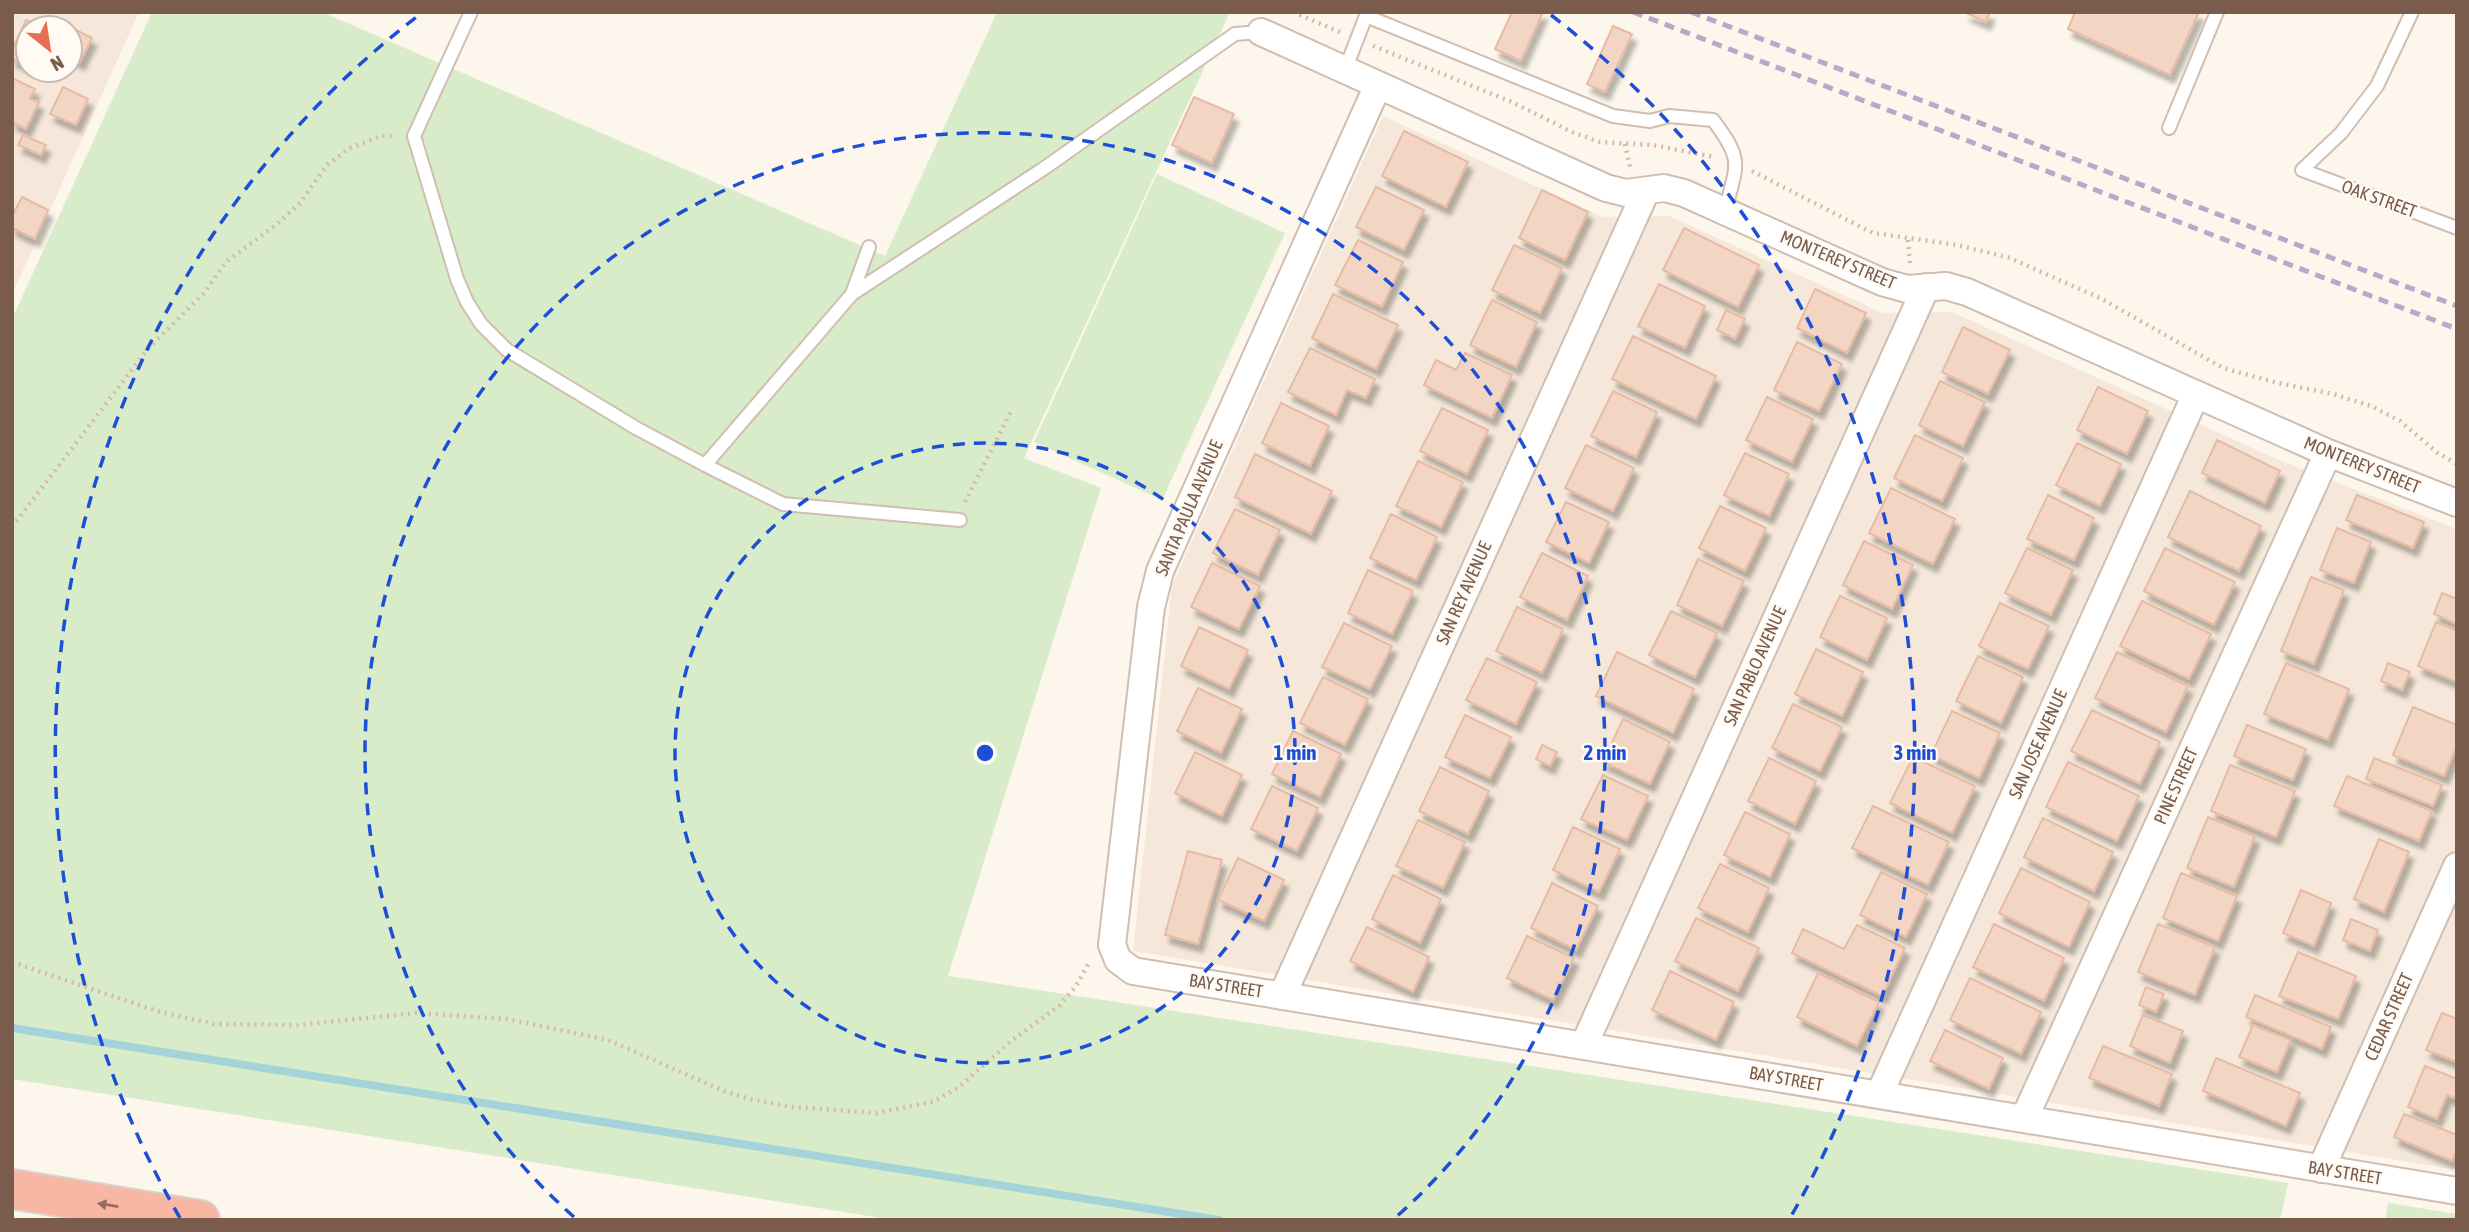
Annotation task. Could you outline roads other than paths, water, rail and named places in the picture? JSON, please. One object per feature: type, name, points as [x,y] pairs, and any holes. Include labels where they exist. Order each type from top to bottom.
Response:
[{"type":"highway","points":[[12,1189],[200,1220]]},
{"type":"street","name":"MONTEREY STREET","points":[[1261,32],[1606,188],[1626,193],[1664,188],[1685,193],[1882,282],[1907,289],[1946,286],[1967,292],[2328,453],[2457,503]]},
{"type":"street","name":"SANTA PAULA AVENUE","points":[[1115,952],[1151,607],[1160,571],[1378,85]]},
{"type":"street","name":"SAN REY AVENUE","points":[[1282,996],[1646,191]]},
{"type":"street","name":"SAN PABLO AVENUE","points":[[1584,1045],[1926,287]]},
{"type":"street","name":"SAN JOSE AVENUE","points":[[1880,1095],[2196,394]]},
{"type":"street","name":"PINE STREET","points":[[2024,1119],[2328,453]]},
{"type":"street","name":"CEDAR STREET","points":[[2321,1168],[2457,866]]},
{"type":"street","name":"BAY STREET","points":[[1115,952],[1133,971],[2457,1191]]},
{"type":"lane","points":[[471,12],[414,136],[457,279],[481,324],[506,350],[636,428],[783,504],[960,520]]},
{"type":"lane","points":[[2169,128],[2217,12]]},
{"type":"lane","name":"OAK STREET","points":[[2412,12],[2377,86],[2341,132],[2302,170],[2457,228]]},
{"type":"lane","points":[[1345,70],[1366,16],[1614,116],[1650,121],[1669,116],[1713,120],[1732,145],[1737,165],[1725,211]]},
{"type":"lane","points":[[705,464],[852,294],[1043,169],[1235,34],[1261,32]]},
{"type":"lane","points":[[852,294],[869,247]]},
{"type":"waterway","points":[[12,1028],[1219,1220]]},
{"type":"railway","points":[[1633,12],[2457,329]]},
{"type":"railway","points":[[1691,12],[2457,306]]}]
